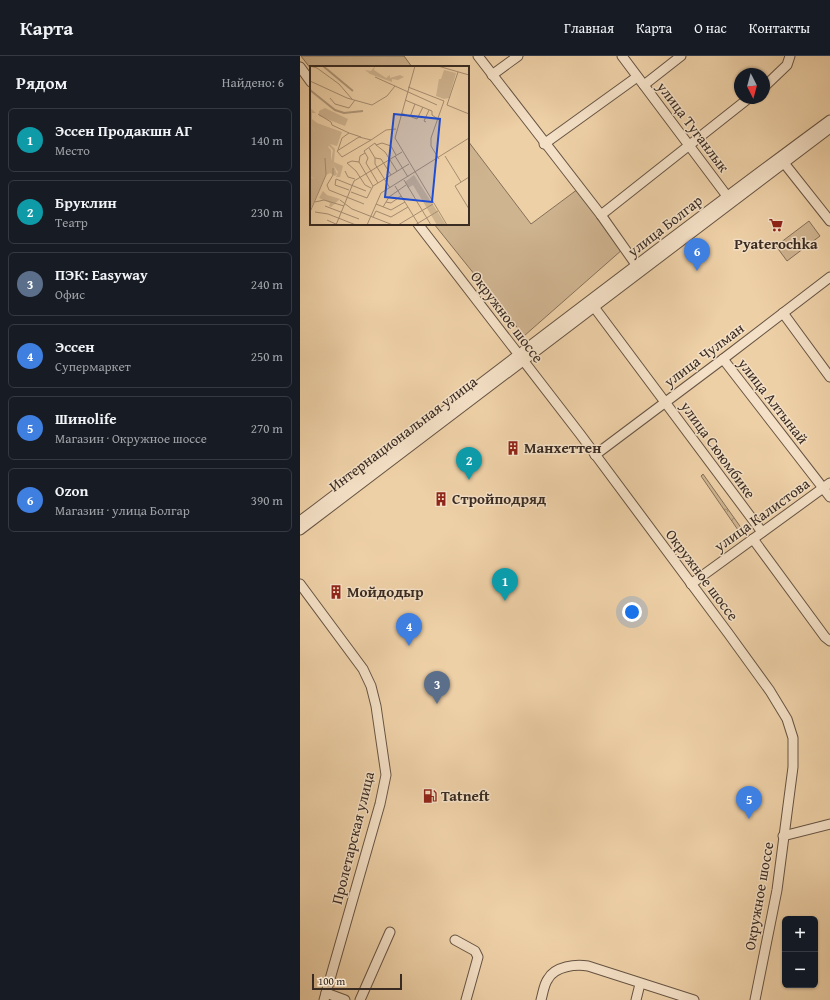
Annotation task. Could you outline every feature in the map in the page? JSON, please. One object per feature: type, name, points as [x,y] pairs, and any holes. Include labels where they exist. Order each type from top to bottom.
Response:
[{"type":"street","points":[[478,56],[544,144],[601,215],[637,266]]},
{"type":"street","points":[[492,75],[518,56]]},
{"type":"street","name":"улица Туганлык","points":[[622,56],[727,196]]},
{"type":"street","points":[[644,85],[681,56]]},
{"type":"street","points":[[770,81],[787,65],[790,56]]},
{"type":"street","points":[[300,67],[310,81]]},
{"type":"street","points":[[544,144],[637,77]]},
{"type":"street","points":[[601,215],[741,104]]},
{"type":"street","name":"улица Болгар","points":[[521,359],[727,196],[830,120]]},
{"type":"street","name":"улица Болгар","points":[[521,359],[594,307],[830,128]]},
{"type":"street","points":[[784,163],[830,221]]},
{"type":"street","name":"Окружное шоссе","points":[[419,225],[595,455],[770,692],[790,727],[793,738],[793,767],[783,836],[778,890],[755,1000]]},
{"type":"street","name":"улица Чулман","points":[[595,455],[830,277]]},
{"type":"street","name":"улица Сююмбике","points":[[594,307],[762,532]]},
{"type":"street","points":[[783,313],[830,377]]},
{"type":"street","name":"Интернациональная улица","points":[[300,521],[521,359]]},
{"type":"street","name":"Интернациональная улица","points":[[300,530],[521,359]]},
{"type":"street","name":"улица Алтынай","points":[[723,359],[827,486],[830,497]]},
{"type":"street","name":"улица Калистова","points":[[690,584],[827,486]]},
{"type":"street","points":[[753,539],[825,637],[830,641]]},
{"type":"street","name":"Пролетарская улица","points":[[300,584],[368,678],[376,706],[386,775],[380,804],[325,996]]},
{"type":"street","points":[[783,836],[830,824]]},
{"type":"street","points":[[360,1000],[390,932]]},
{"type":"street","points":[[455,940],[476,951],[478,957],[466,1000]]},
{"type":"street","points":[[541,1000],[548,978],[563,968],[579,965],[588,966],[640,984],[694,1000]]},
{"type":"street","points":[[636,1000],[640,984]]},
{"type":"street","points":[[325,996],[345,1000]]},
{"type":"green space","points":[[301,56],[404,56],[411,66],[310,66],[310,68]]},
{"type":"green space","points":[[469,142],[531,224],[578,189],[623,249],[524,336],[435,225],[469,225]]},
{"type":"green space","points":[[809,221],[820,236],[787,261],[776,246]]},
{"type":"green space","points":[[703,474],[742,529],[738,530],[701,476]]},
{"type":"place","name":"Pyaterochka","points":[[776,225]]},
{"type":"place","name":"Ozon","points":[[697,271]]},
{"type":"place","name":"Манхеттен","points":[[513,448]]},
{"type":"place","name":"Бруклин","points":[[469,480]]},
{"type":"place","name":"Стройподряд","points":[[441,499]]},
{"type":"place","name":"Мойдодыр","points":[[336,592]]},
{"type":"place","name":"Эссен Продакшн АГ","points":[[505,601]]},
{"type":"place","name":"Эссен","points":[[409,646]]},
{"type":"place","name":"ПЭК: Easyway","points":[[437,704]]},
{"type":"place","name":"Tatneft","points":[[430,796]]},
{"type":"place","name":"Шиноlife","points":[[749,819]]}]
